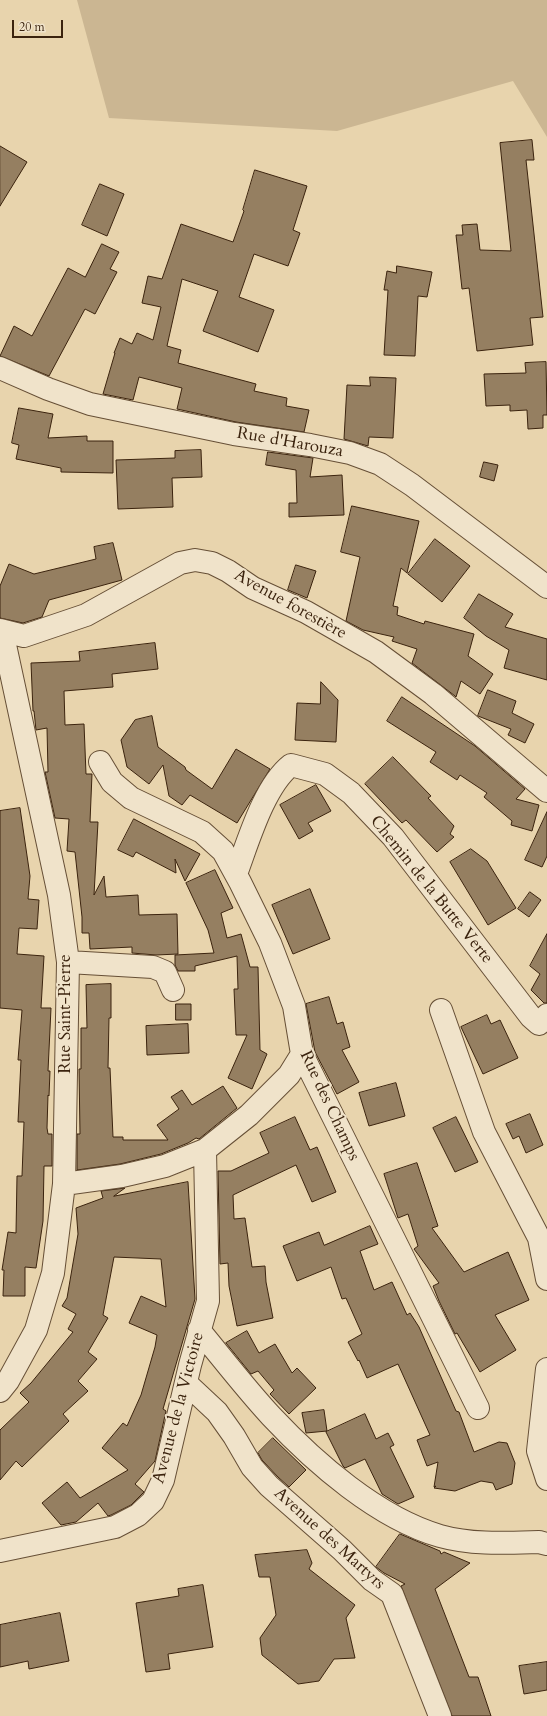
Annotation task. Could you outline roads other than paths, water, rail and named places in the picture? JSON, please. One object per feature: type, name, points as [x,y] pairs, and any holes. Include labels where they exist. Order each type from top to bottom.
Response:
[{"type":"street","name":"Rue d'Harouza","points":[[0,368],[48,389],[90,404],[234,434],[310,445],[350,453],[380,464],[412,485],[547,587]]},
{"type":"street","name":"Avenue forestière","points":[[1,631],[24,636],[86,615],[180,563],[195,560],[212,563],[228,571],[253,588],[306,612],[376,652],[433,694],[547,791]]},
{"type":"street","name":"Rue Saint-Pierre","points":[[0,1391],[8,1381],[36,1330],[53,1273],[64,1184],[68,962],[59,895],[1,631]]},
{"type":"street","name":"Rue des Champs","points":[[100,762],[112,782],[131,798],[202,832],[223,851],[270,943],[294,1006],[302,1054],[478,1408]]},
{"type":"street","name":"Chemin de la Butte Verte","points":[[236,874],[256,819],[272,788],[284,771],[291,765],[325,774],[351,793],[393,838],[531,1017],[543,1020]]},
{"type":"street","points":[[68,962],[153,967],[165,972],[173,990]]},
{"type":"street","points":[[441,1010],[484,1132],[540,1238],[547,1279]]},
{"type":"street","points":[[64,1184],[122,1176],[165,1166],[205,1150],[250,1115],[288,1075],[302,1054]]},
{"type":"street","name":"Avenue de la Victoire","points":[[0,1551],[115,1527],[138,1515],[153,1501],[163,1480],[199,1330],[208,1300],[205,1150]]},
{"type":"street","points":[[199,1330],[271,1416],[336,1477],[373,1504],[403,1521],[440,1536],[476,1543],[539,1542],[547,1544]]},
{"type":"street","points":[[547,1369],[538,1451],[547,1479]]},
{"type":"street","name":"Avenue des Martyrs","points":[[186,1383],[217,1412],[234,1436],[252,1468],[269,1486],[342,1550],[372,1580],[392,1594],[440,1716]]}]
